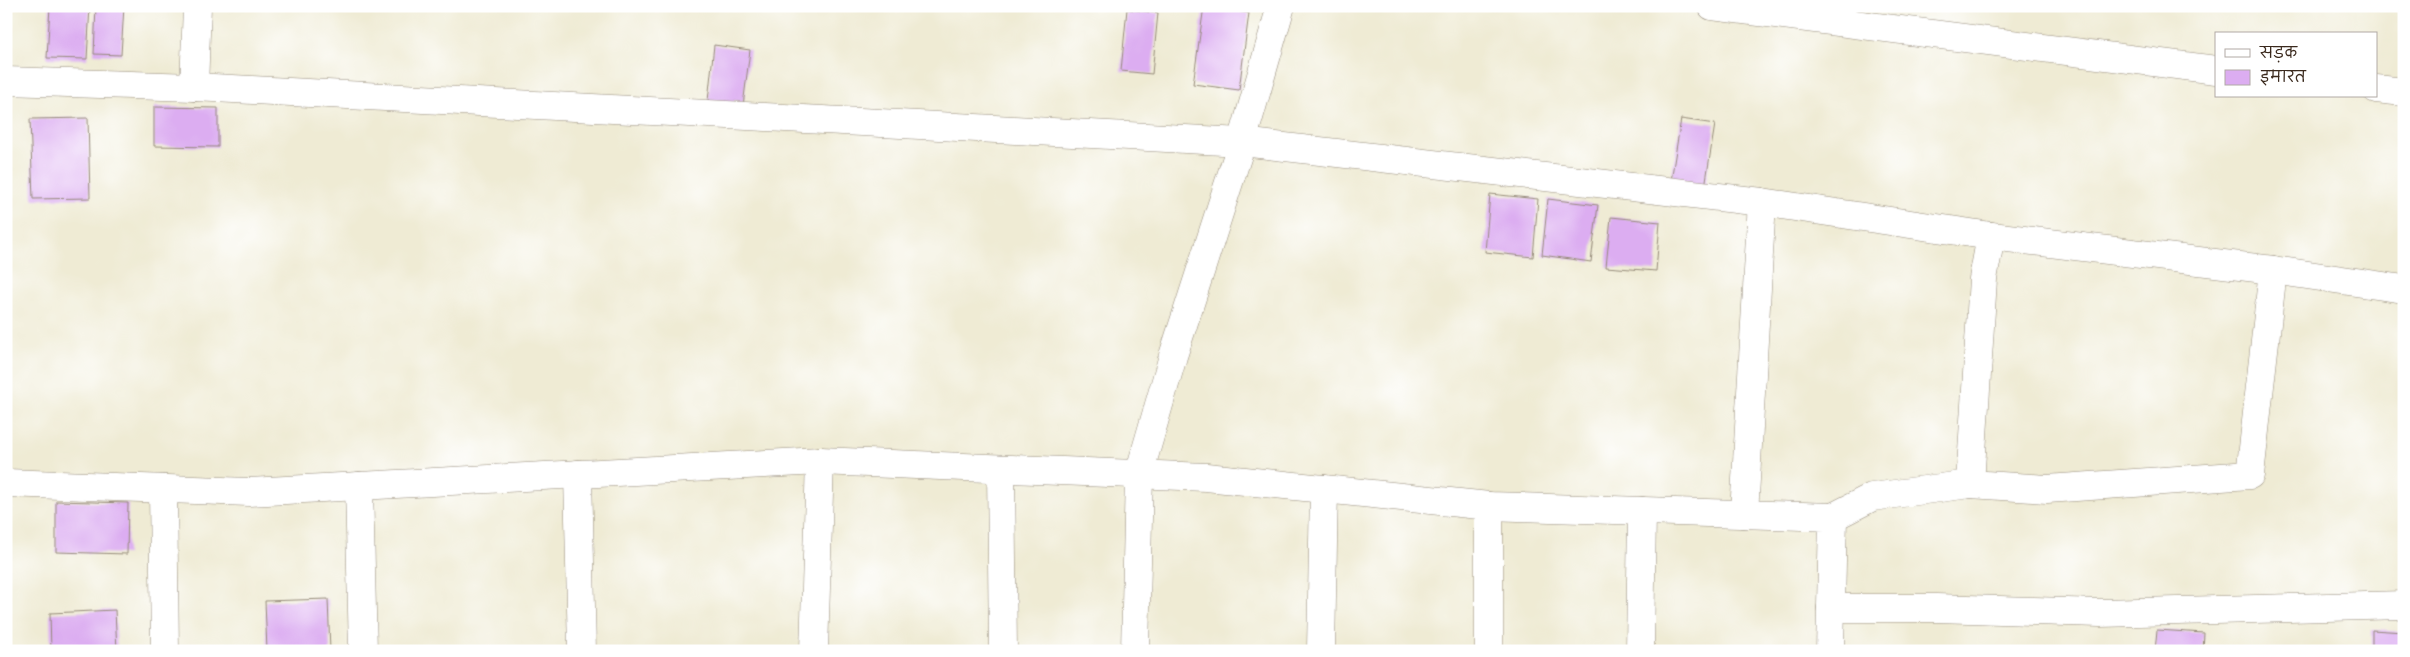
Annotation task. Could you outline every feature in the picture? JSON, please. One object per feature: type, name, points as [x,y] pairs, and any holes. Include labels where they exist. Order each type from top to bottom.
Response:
[{"type":"street","points":[[194,87],[197,6]]},
{"type":"street","points":[[1712,6],[2215,70]]},
{"type":"street","points":[[1134,651],[1139,474],[1173,356],[1242,142],[1275,7]]},
{"type":"street","points":[[6,81],[194,87],[1242,142],[1762,202],[1991,236],[2274,270],[2404,289]]},
{"type":"street","points":[[2378,89],[2404,92]]},
{"type":"street","points":[[1744,514],[1762,202]]},
{"type":"street","points":[[1970,484],[1983,279],[1991,236]]},
{"type":"street","points":[[6,483],[248,492],[820,461],[1206,477],[1489,506],[1833,517],[1872,497],[1970,484],[2047,489],[2250,475],[2274,270]]},
{"type":"street","points":[[814,651],[820,461]]},
{"type":"street","points":[[1000,469],[1003,651]]},
{"type":"street","points":[[578,474],[582,651]]},
{"type":"street","points":[[359,486],[363,651]]},
{"type":"street","points":[[163,489],[165,651]]},
{"type":"street","points":[[1321,651],[1324,489]]},
{"type":"street","points":[[1489,506],[1489,651]]},
{"type":"street","points":[[1640,651],[1642,510]]},
{"type":"street","points":[[1830,651],[1833,517]]},
{"type":"street","points":[[1831,608],[1936,608],[2100,613],[2404,605]]},
{"type":"building","points":[[50,6],[90,6],[87,59],[47,58]]},
{"type":"building","points":[[96,6],[124,6],[121,55],[94,54]]},
{"type":"building","points":[[1204,6],[1249,13],[1239,90],[1193,84]]},
{"type":"building","points":[[1127,9],[1158,13],[1152,74],[1121,71]]},
{"type":"building","points":[[714,45],[750,50],[742,114],[707,110]]},
{"type":"building","points":[[154,107],[218,108],[218,147],[154,146]]},
{"type":"building","points":[[88,118],[90,198],[33,199],[30,119]]},
{"type":"building","points":[[1681,119],[1715,124],[1705,187],[1671,181]]},
{"type":"building","points":[[1490,194],[1538,199],[1533,257],[1485,252]]},
{"type":"building","points":[[1548,199],[1598,205],[1591,262],[1542,255]]},
{"type":"building","points":[[1611,217],[1660,222],[1656,271],[1606,267]]},
{"type":"building","points":[[56,501],[128,503],[127,554],[56,552]]},
{"type":"building","points":[[328,599],[330,651],[267,651],[265,601]]},
{"type":"building","points":[[115,610],[117,651],[51,651],[50,613]]},
{"type":"building","points":[[2157,630],[2204,633],[2203,651],[2155,651]]},
{"type":"building","points":[[2372,630],[2404,632],[2404,651],[2372,651]]}]
